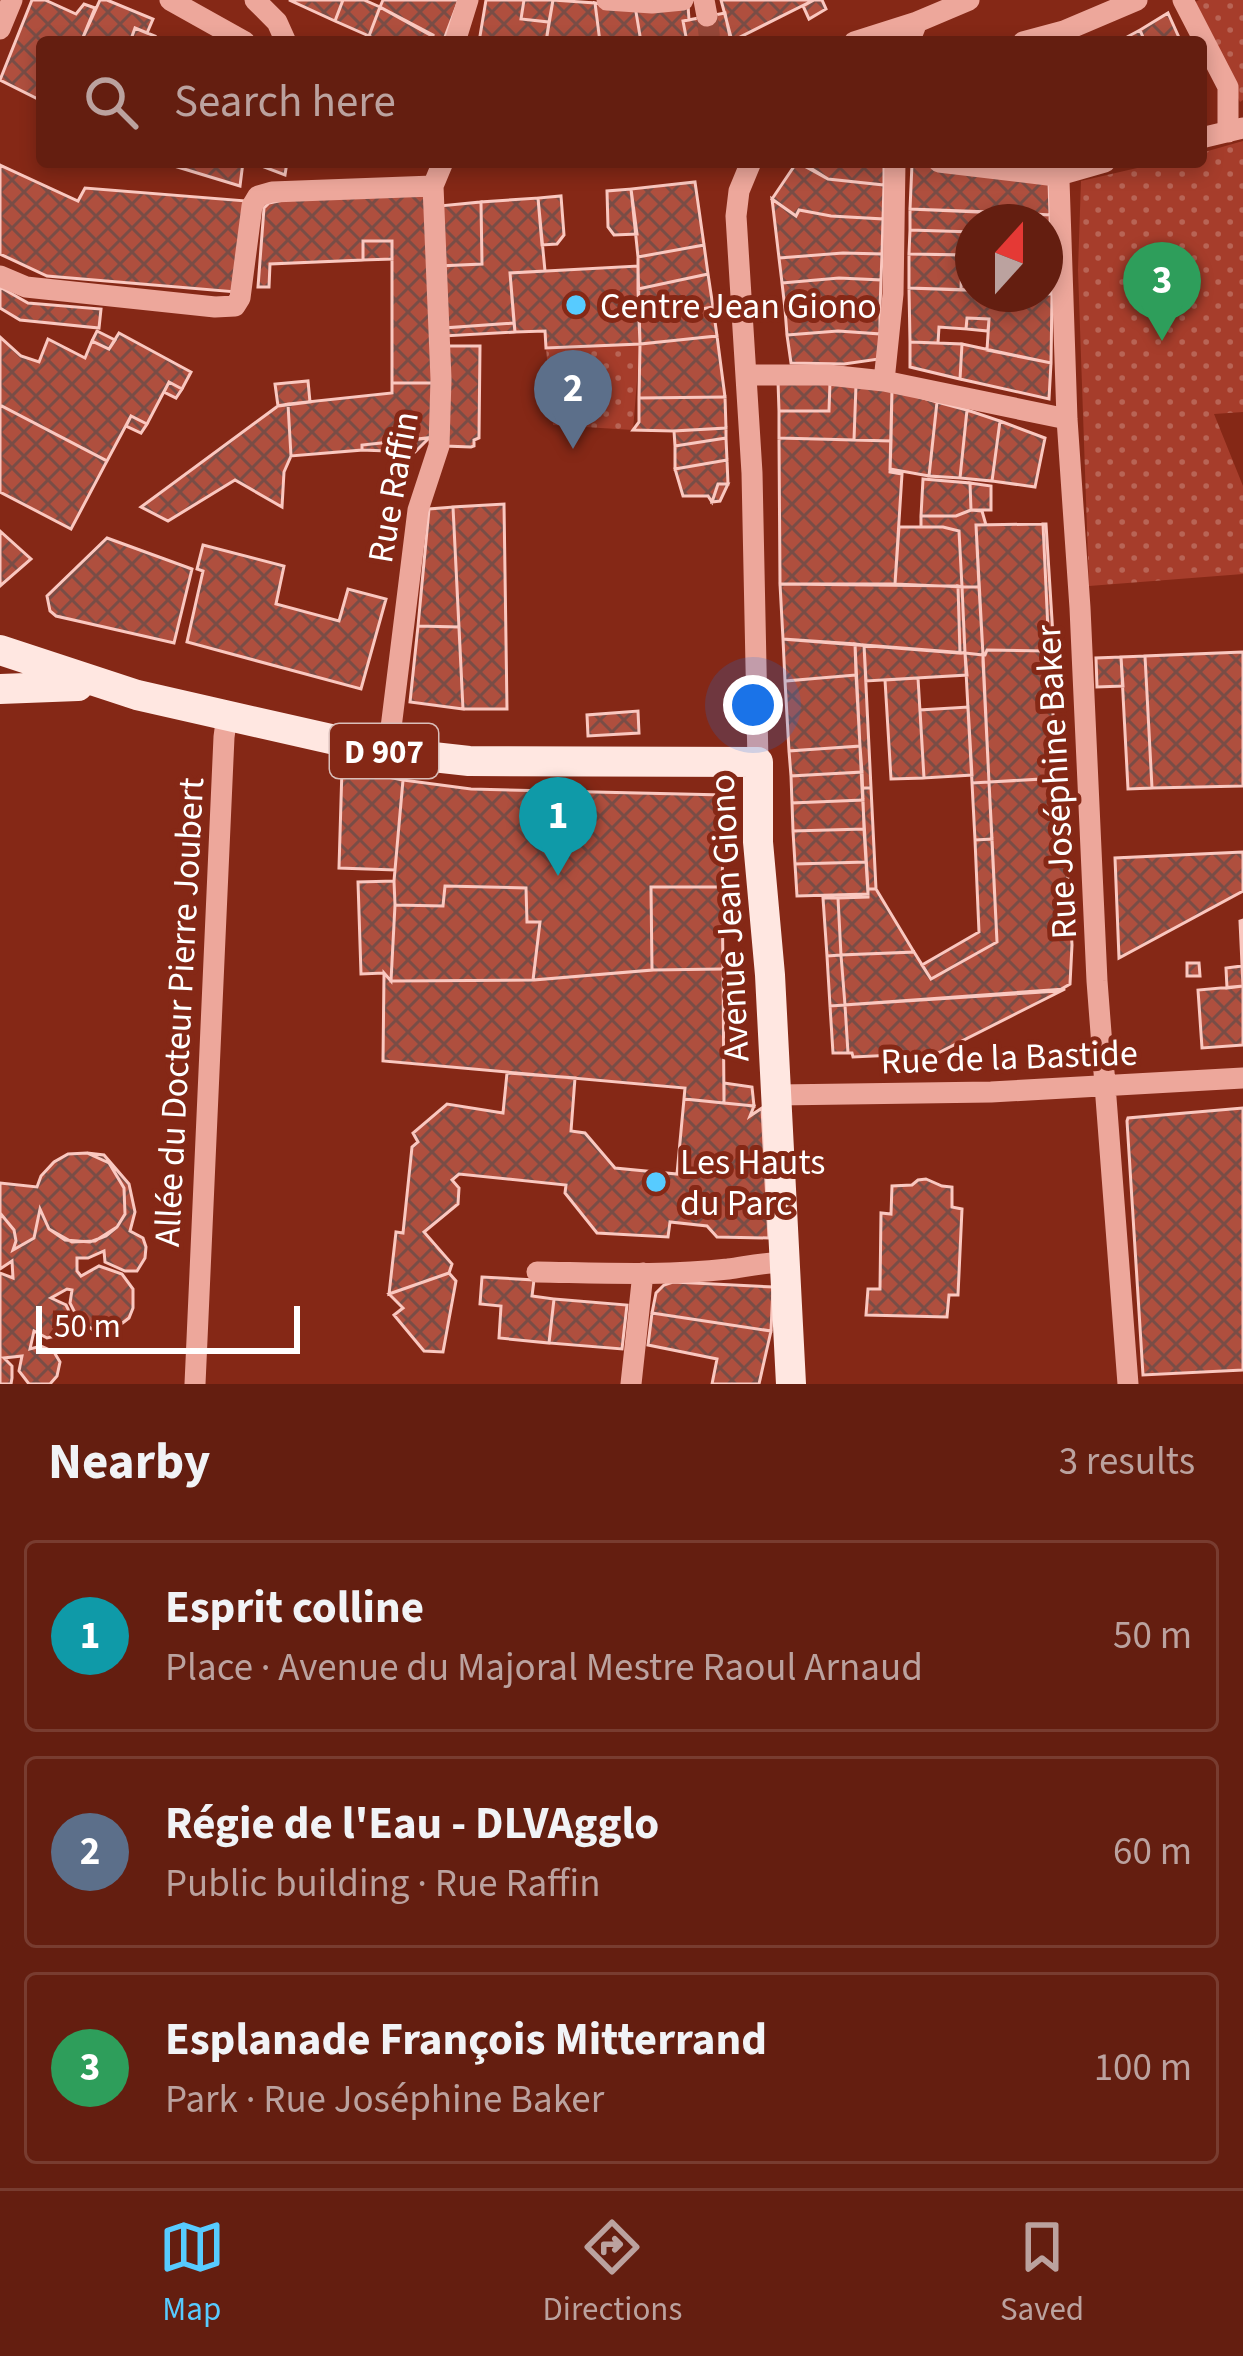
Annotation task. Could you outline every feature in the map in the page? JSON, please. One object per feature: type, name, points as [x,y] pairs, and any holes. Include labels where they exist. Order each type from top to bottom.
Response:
[{"type":"main road","name":"D 907","points":[[0,650],[111,688],[388,752],[470,761],[758,762]]},
{"type":"main road","name":"D 907","points":[[0,689],[111,688]]},
{"type":"main road","name":"Avenue Jean Giono","points":[[758,762],[758,842],[791,1384]]},
{"type":"street","points":[[0,29],[12,0]]},
{"type":"street","points":[[170,0],[234,36]]},
{"type":"street","points":[[255,0],[277,22],[283,36]]},
{"type":"street","points":[[457,36],[468,0]]},
{"type":"street","points":[[608,0],[683,0]]},
{"type":"street","points":[[913,32],[968,0]]},
{"type":"street","points":[[1045,36],[1136,0]]},
{"type":"street","points":[[1183,0],[1202,36]]},
{"type":"street","points":[[1207,46],[1228,87],[1235,130]]},
{"type":"street","name":"Rue Raffin","points":[[388,752],[418,510],[439,446],[434,186],[441,168]]},
{"type":"street","name":"Avenue Jean Giono","points":[[749,168],[736,216],[748,375],[758,762]]},
{"type":"street","points":[[884,381],[893,294],[895,168]]},
{"type":"street","points":[[989,168],[1056,176],[1084,168]]},
{"type":"street","name":"Rue Joséphine Baker","points":[[1056,176],[1097,981],[1128,1384]]},
{"type":"street","points":[[0,276],[26,287],[236,306],[252,206],[258,196],[434,186]]},
{"type":"street","points":[[748,375],[884,381],[1067,419]]},
{"type":"street","name":"Allée du Docteur Pierre Joubert","points":[[195,1384],[227,715]]},
{"type":"street","name":"Rue de la Bastide","points":[[777,1095],[991,1092],[1243,1078]]},
{"type":"street","points":[[537,1272],[643,1274],[784,1262]]},
{"type":"street","points":[[631,1384],[643,1274]]},
{"type":"street","points":[[776,1384],[788,1342]]},
{"type":"shaded area","points":[[1243,0],[1240,102],[1192,4]]},
{"type":"shaded area","points":[[1243,141],[1243,412],[1214,414],[1243,486],[1243,574],[1089,586],[1078,270],[1081,181],[1137,168],[1207,168],[1207,151]]},
{"type":"shaded area","points":[[640,344],[633,430],[553,425],[546,348]]},
{"type":"building","points":[[32,0],[45,0],[76,14],[84,4],[95,8],[83,36],[36,36],[36,98],[0,80]]},
{"type":"building","points":[[100,0],[153,19],[147,33],[135,28],[132,36],[84,36]]},
{"type":"building","points":[[289,0],[343,0],[335,21]]},
{"type":"building","points":[[343,0],[364,0],[380,7],[369,36],[335,21]]},
{"type":"building","points":[[383,0],[459,0],[445,36],[432,36],[380,7]]},
{"type":"building","points":[[486,0],[524,0],[521,19],[549,22],[547,36],[480,36]]},
{"type":"building","points":[[524,0],[553,0],[549,22],[521,19]]},
{"type":"building","points":[[553,0],[595,3],[599,36],[547,36]]},
{"type":"building","points":[[721,0],[814,0],[742,36],[731,36]]},
{"type":"building","points":[[822,0],[826,9],[809,19],[803,6]]},
{"type":"building","points":[[595,3],[635,6],[640,36],[599,36]]},
{"type":"building","points":[[688,5],[689,20],[683,21],[686,36],[640,36],[635,6]]},
{"type":"building","points":[[380,7],[433,35],[433,36],[369,36]]},
{"type":"building","points":[[725,13],[730,36],[686,36],[683,21]]},
{"type":"building","points":[[1168,13],[1178,36],[1142,36],[1140,30]]},
{"type":"building","points":[[135,28],[155,36],[132,36]]},
{"type":"building","points":[[0,165],[78,201],[85,188],[247,201],[236,292],[47,276],[0,254]]},
{"type":"building","points":[[181,168],[242,168],[240,186]]},
{"type":"building","points":[[793,168],[808,168],[828,179],[884,185],[883,219],[799,210],[796,216],[772,199]]},
{"type":"building","points":[[811,168],[884,168],[884,185],[828,179]]},
{"type":"building","points":[[912,168],[1049,181],[1050,204],[955,204],[955,211],[910,209]]},
{"type":"building","points":[[695,182],[704,245],[638,257],[631,189]]},
{"type":"building","points":[[631,189],[637,234],[614,235],[608,227],[607,191]]},
{"type":"building","points":[[426,193],[437,383],[392,383],[392,241],[363,241],[363,260],[270,264],[269,287],[258,287],[264,208],[293,198]]},
{"type":"building","points":[[561,196],[564,235],[557,244],[542,245],[538,198]]},
{"type":"building","points":[[538,198],[545,271],[510,273],[514,323],[444,328],[439,266],[482,264],[481,202]]},
{"type":"building","points":[[772,199],[796,216],[799,210],[883,219],[882,254],[779,258]]},
{"type":"building","points":[[481,202],[482,264],[439,266],[439,206]]},
{"type":"building","points":[[910,209],[955,211],[955,231],[910,230]]},
{"type":"building","points":[[910,230],[955,231],[955,255],[909,254]]},
{"type":"building","points":[[363,241],[392,241],[392,259],[363,260]]},
{"type":"building","points":[[704,245],[708,274],[638,289],[638,257]]},
{"type":"building","points":[[882,254],[881,280],[782,283],[779,258]]},
{"type":"building","points":[[909,254],[955,255],[955,290],[909,288]]},
{"type":"building","name":"Centre Jean Giono","points":[[638,266],[640,344],[546,348],[545,331],[515,332],[510,273]]},
{"type":"building","points":[[708,274],[713,307],[639,320],[638,289]]},
{"type":"building","points":[[881,280],[880,307],[839,304],[785,309],[782,283]]},
{"type":"building","points":[[0,287],[28,303],[101,309],[99,328],[20,320],[0,308]]},
{"type":"building","points":[[909,288],[955,289],[955,312],[1052,312],[1051,363],[987,350],[989,319],[967,318],[966,329],[939,327],[938,343],[910,342]]},
{"type":"building","points":[[839,304],[880,307],[880,334],[787,335],[785,309]]},
{"type":"building","points":[[713,307],[717,336],[640,344],[639,320]]},
{"type":"building","points":[[967,318],[989,319],[988,331],[966,329]]},
{"type":"building","points":[[514,323],[515,332],[444,336],[444,328]]},
{"type":"building","points":[[97,331],[115,340],[109,349],[92,341]]},
{"type":"building","points":[[119,333],[191,372],[182,389],[169,382],[147,424],[131,416],[107,461],[0,405],[0,337],[21,356],[39,362],[48,339],[85,358],[92,341],[109,349]]},
{"type":"building","points":[[880,334],[879,359],[791,363],[787,335]]},
{"type":"building","points":[[717,336],[725,397],[639,398],[640,344]]},
{"type":"building","points":[[910,342],[962,344],[960,379],[910,367]]},
{"type":"building","points":[[962,344],[1051,363],[1049,399],[960,379]]},
{"type":"building","points":[[446,346],[480,346],[479,438],[471,447],[445,446]]},
{"type":"building","points":[[308,381],[310,402],[278,406],[275,384]]},
{"type":"building","points":[[778,381],[830,382],[829,411],[779,411]]},
{"type":"building","points":[[169,382],[182,389],[176,398],[164,392]]},
{"type":"building","points":[[830,382],[856,385],[854,440],[779,438],[779,411],[829,411]]},
{"type":"building","points":[[392,383],[437,383],[435,437],[291,456],[288,404],[392,393]]},
{"type":"building","points":[[856,385],[892,389],[891,441],[854,440]]},
{"type":"building","points":[[892,389],[937,402],[929,476],[890,469]]},
{"type":"building","points":[[725,397],[726,428],[633,430],[639,422],[639,398]]},
{"type":"building","points":[[937,402],[967,410],[960,478],[929,476]]},
{"type":"building","points":[[288,404],[291,456],[284,472],[282,507],[235,480],[168,521],[141,507],[278,406]]},
{"type":"building","points":[[0,405],[107,461],[71,529],[0,492]]},
{"type":"building","points":[[967,410],[1000,421],[992,481],[960,478]]},
{"type":"building","points":[[131,416],[147,424],[141,433],[126,426]]},
{"type":"building","points":[[1000,421],[1045,438],[1035,487],[992,481]]},
{"type":"building","points":[[726,428],[726,438],[675,446],[674,431]]},
{"type":"building","points":[[429,438],[415,452],[362,450],[362,445]]},
{"type":"building","points":[[726,438],[727,460],[675,469],[675,446]]},
{"type":"building","points":[[779,438],[891,441],[890,472],[902,474],[895,584],[780,584]]},
{"type":"building","points":[[727,460],[728,484],[718,484],[712,502],[708,496],[683,496],[675,469]]},
{"type":"building","points":[[923,479],[970,483],[971,510],[956,516],[921,516]]},
{"type":"building","points":[[970,483],[991,486],[991,510],[971,510]]},
{"type":"building","points":[[718,484],[728,484],[720,501],[712,502]]},
{"type":"building","points":[[504,504],[507,709],[463,709],[453,507]]},
{"type":"building","points":[[453,507],[459,627],[418,626],[429,509]]},
{"type":"building","points":[[982,511],[986,525],[976,525],[979,587],[962,587],[959,531],[921,527],[921,516],[956,516]]},
{"type":"building","points":[[1043,524],[1049,651],[987,650],[983,655],[976,525]]},
{"type":"building","points":[[1046,524],[1054,652],[1049,651]]},
{"type":"building","points":[[899,527],[959,531],[962,587],[895,584]]},
{"type":"building","points":[[0,531],[31,559],[0,586]]},
{"type":"building","points":[[107,538],[192,569],[174,643],[50,611],[47,596]]},
{"type":"building","points":[[203,545],[284,566],[276,604],[339,621],[348,589],[386,599],[361,689],[187,642],[203,571],[197,569]]},
{"type":"building","points":[[780,584],[958,586],[960,653],[783,639]]},
{"type":"building","points":[[958,586],[962,587],[965,653],[960,653]]},
{"type":"building","points":[[962,587],[979,587],[983,655],[965,653]]},
{"type":"building","points":[[418,626],[459,627],[463,709],[410,702]]},
{"type":"building","points":[[783,639],[855,644],[856,675],[785,681]]},
{"type":"building","points":[[855,644],[864,645],[871,788],[862,788]]},
{"type":"building","points":[[864,645],[965,653],[967,675],[866,681]]},
{"type":"building","points":[[987,650],[1049,651],[1057,778],[989,782],[983,662]]},
{"type":"building","points":[[1243,652],[1243,786],[1152,788],[1145,656]]},
{"type":"building","points":[[965,653],[983,655],[989,782],[972,783]]},
{"type":"building","points":[[1145,656],[1152,788],[1128,789],[1121,657]]},
{"type":"building","points":[[1121,657],[1123,686],[1097,687],[1096,658]]},
{"type":"building","points":[[856,675],[860,746],[789,751],[785,681]]},
{"type":"building","points":[[918,678],[924,778],[891,779],[885,680]]},
{"type":"building","points":[[968,707],[972,775],[924,778],[920,710]]},
{"type":"building","points":[[638,711],[639,733],[588,736],[587,715]]},
{"type":"building","points":[[860,746],[862,772],[791,776],[789,751]]},
{"type":"building","points":[[342,768],[403,780],[395,870],[339,868]]},
{"type":"building","points":[[862,772],[863,800],[792,803],[791,776]]},
{"type":"building","points":[[1062,778],[1070,984],[1058,991],[845,1005],[841,955],[914,952],[931,979],[997,942],[989,782]]},
{"type":"building","points":[[403,780],[471,789],[724,795],[722,887],[651,887],[652,970],[533,980],[540,922],[527,922],[526,888],[445,886],[443,906],[395,905]]},
{"type":"building","points":[[989,782],[992,839],[975,840],[972,783]]},
{"type":"building","points":[[862,788],[871,788],[876,889],[868,889]]},
{"type":"building","points":[[863,800],[864,829],[793,831],[792,803]]},
{"type":"building","points":[[864,829],[866,862],[795,864],[793,831]]},
{"type":"building","points":[[992,839],[997,942],[931,979],[922,965],[979,932],[975,840]]},
{"type":"building","points":[[1243,852],[1243,891],[1119,958],[1115,858]]},
{"type":"building","points":[[866,862],[868,894],[797,896],[795,864]]},
{"type":"building","points":[[394,881],[391,981],[384,973],[361,974],[358,882]]},
{"type":"building","points":[[445,886],[526,888],[527,922],[540,922],[533,980],[391,981],[395,905],[443,906]]},
{"type":"building","points":[[651,887],[722,887],[723,969],[652,970]]},
{"type":"building","points":[[868,889],[876,889],[914,952],[841,955],[838,898],[868,897]]},
{"type":"building","points":[[823,898],[838,898],[841,955],[827,956]]},
{"type":"building","points":[[1243,920],[1243,986],[1240,921]]},
{"type":"building","points":[[841,955],[845,1005],[830,1006],[827,956]]},
{"type":"building","points":[[1187,963],[1199,963],[1200,976],[1187,976]]},
{"type":"building","points":[[1242,966],[1243,986],[1227,988],[1226,968]]},
{"type":"building","points":[[723,969],[724,1103],[684,1099],[685,1088],[383,1061],[384,973],[391,981],[533,980]]},
{"type":"building","points":[[1243,986],[1243,1045],[1202,1048],[1198,990]]},
{"type":"building","points":[[1065,989],[938,1053],[853,1057],[848,1053],[845,1005]]},
{"type":"building","points":[[845,1005],[848,1053],[833,1053],[830,1006]]},
{"type":"building","name":"Les Hauts du Parc","points":[[507,1073],[575,1078],[571,1131],[585,1133],[615,1168],[677,1174],[684,1099],[754,1106],[750,1116],[762,1108],[769,1238],[717,1237],[707,1226],[670,1222],[668,1237],[597,1233],[565,1193],[566,1185],[459,1174],[452,1180],[459,1188],[458,1204],[424,1232],[452,1264],[449,1273],[389,1294],[396,1232],[403,1233],[412,1147],[418,1142],[413,1133],[447,1104],[503,1113]]},
{"type":"building","points":[[724,1083],[752,1087],[754,1106],[724,1103]]},
{"type":"building","points":[[1243,1108],[1243,1370],[1143,1375],[1128,1118]]},
{"type":"building","points":[[87,1153],[104,1155],[129,1184],[135,1212],[130,1231],[143,1238],[146,1247],[137,1271],[105,1262],[104,1251],[77,1258],[77,1271],[81,1276],[99,1266],[122,1274],[133,1289],[133,1308],[116,1328],[93,1330],[78,1319],[70,1303],[72,1290],[51,1298],[66,1305],[67,1329],[47,1338],[34,1331],[30,1349],[41,1346],[54,1352],[60,1362],[57,1376],[50,1384],[29,1384],[19,1371],[22,1356],[4,1358],[12,1366],[12,1378],[11,1384],[0,1384],[0,1273],[13,1278],[12,1261],[0,1269],[0,1213],[14,1230],[13,1250],[34,1238],[40,1209],[49,1229],[65,1240],[90,1242],[106,1236],[125,1214],[124,1188],[109,1163]]},
{"type":"building","points":[[87,1153],[109,1163],[124,1188],[125,1214],[117,1227],[95,1241],[72,1242],[49,1229],[40,1209],[34,1238],[13,1250],[14,1230],[0,1213],[0,1183],[37,1187],[54,1162],[68,1154]]},
{"type":"building","points":[[926,1179],[952,1187],[952,1207],[962,1209],[958,1295],[949,1295],[947,1317],[866,1315],[868,1289],[880,1289],[881,1213],[891,1214],[892,1186]]},
{"type":"building","points":[[449,1273],[456,1281],[443,1352],[424,1351],[394,1315],[403,1308],[389,1294]]},
{"type":"building","points":[[482,1277],[534,1280],[532,1296],[554,1299],[549,1343],[499,1338],[501,1306],[480,1304]]},
{"type":"building","points":[[673,1282],[773,1287],[771,1331],[652,1313],[656,1293]]},
{"type":"building","points":[[554,1299],[627,1305],[622,1349],[549,1343]]},
{"type":"building","points":[[652,1313],[771,1331],[759,1384],[712,1384],[717,1359],[648,1345]]},
{"type":"tunnel","points":[[707,16],[709,36]]},
{"type":"place","name":"Centre Jean Giono","points":[[576,305]]},
{"type":"place","name":"Esplanade François Mitterrand","points":[[1162,341]]},
{"type":"place","name":"Régie de l'Eau - DLVAgglo","points":[[573,449]]},
{"type":"place","name":"Esprit colline","points":[[558,876]]},
{"type":"place","name":"Les Hauts du Parc","points":[[656,1182]]}]
